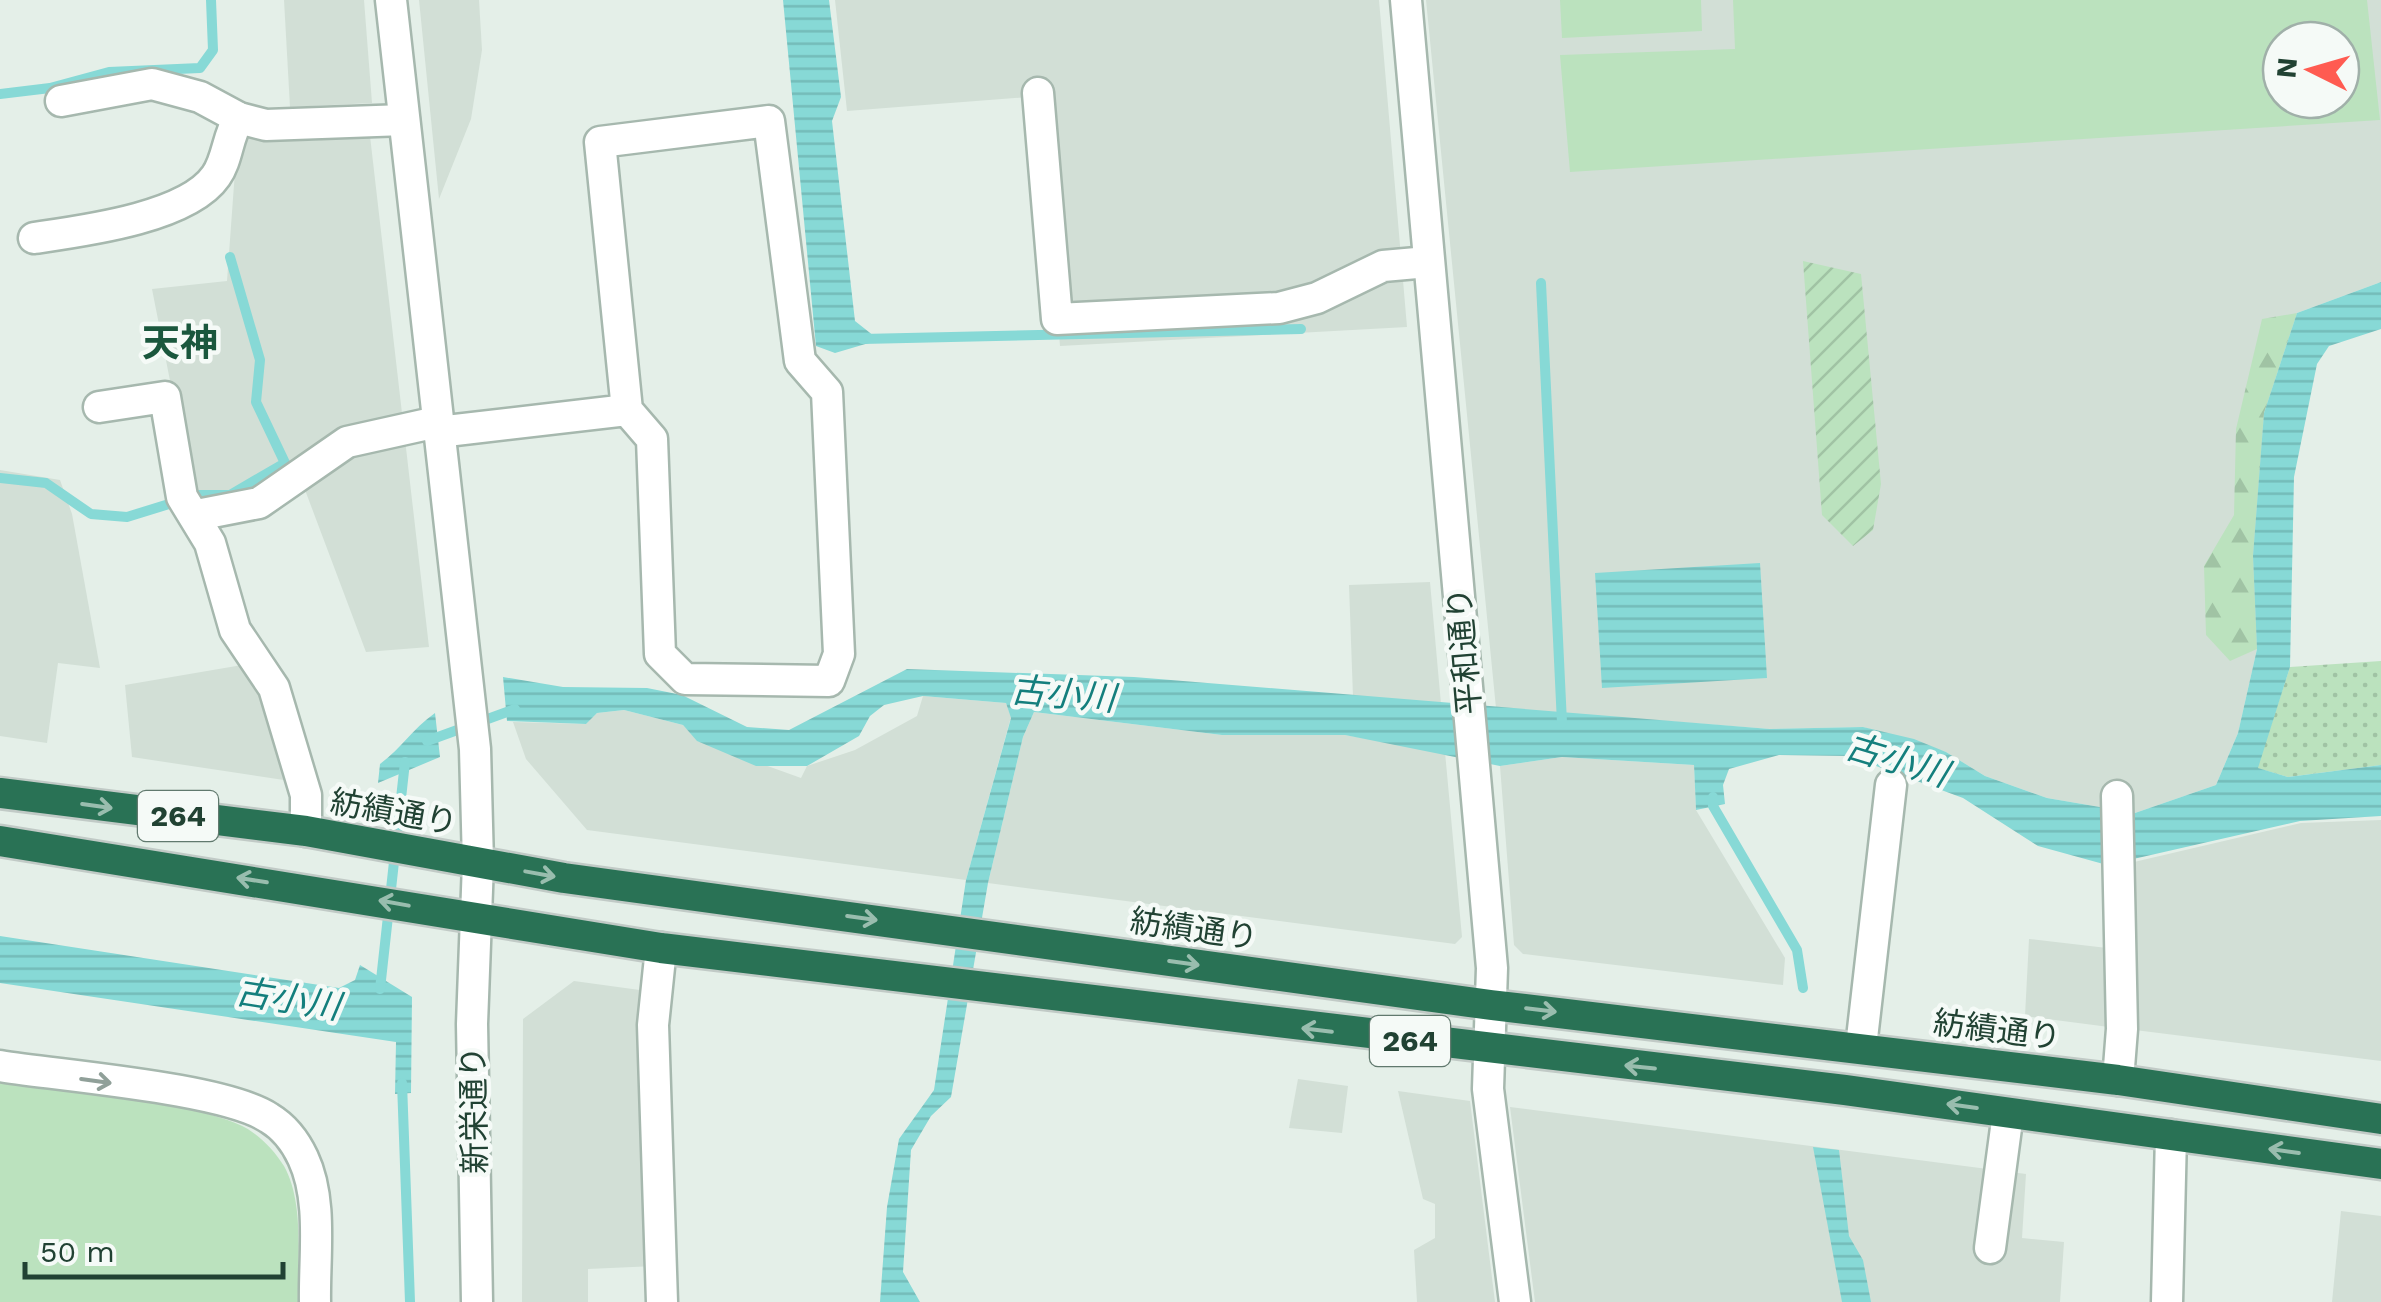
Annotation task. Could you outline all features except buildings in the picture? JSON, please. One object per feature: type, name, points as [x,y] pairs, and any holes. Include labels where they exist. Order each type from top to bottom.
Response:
[{"type":"highway","name":"紡績通り","points":[[0,793],[306,831],[564,878],[1491,1004],[2118,1080],[2381,1119]]},
{"type":"highway","name":"264","points":[[0,841],[348,894],[661,948],[2008,1113],[2381,1164]]},
{"type":"street","name":"新栄通り","points":[[391,0],[475,749],[478,917],[472,1024],[477,1302]]},
{"type":"street","name":"平和通り","points":[[1406,0],[1474,763],[1491,1004],[1488,1089],[1515,1302]]},
{"type":"street","points":[[61,102],[152,84],[200,97],[239,118],[298,126],[404,120]]},
{"type":"street","points":[[1038,93],[1057,319],[1278,308],[1316,298],[1383,266],[1428,262]]},
{"type":"street","points":[[34,238],[112,226],[202,193],[219,172],[230,132],[239,118]]},
{"type":"street","points":[[769,121],[800,362],[827,392],[839,654],[829,681],[684,679],[660,654],[652,439],[627,410],[600,142],[769,121]]},
{"type":"street","points":[[99,407],[165,397],[188,505],[210,543],[235,630],[274,688],[291,738],[306,795],[306,831]]},
{"type":"street","points":[[188,505],[259,503],[346,442],[437,427],[627,410]]},
{"type":"street","points":[[1860,1048],[1891,785]]},
{"type":"street","points":[[2117,796],[2122,1028],[2118,1080]]},
{"type":"street","points":[[661,948],[652,1025],[662,1302]]},
{"type":"street","points":[[0,1066],[223,1100],[269,1118],[288,1134],[304,1159],[313,1190],[315,1302]]},
{"type":"street","points":[[1990,1248],[2008,1113]]},
{"type":"street","points":[[2166,1302],[2171,1135]]},
{"type":"shaded area","points":[[284,0],[364,0],[372,103],[290,107]]},
{"type":"shaded area","points":[[419,0],[479,0],[482,50],[471,119],[439,199]]},
{"type":"shaded area","points":[[835,0],[1379,0],[1407,327],[1060,346],[1041,96],[847,111]]},
{"type":"shaded area","points":[[1426,0],[2381,0],[2381,282],[2297,313],[2264,413],[2257,649],[2238,733],[2216,785],[2135,813],[2047,798],[1985,776],[1946,752],[1863,727],[1770,729],[1496,708]]},
{"type":"shaded area","points":[[238,130],[309,141],[370,136],[429,647],[366,652],[296,466],[257,494],[194,503],[152,289],[227,281]]},
{"type":"shaded area","points":[[0,470],[60,480],[72,514],[100,668],[58,663],[47,743],[0,736]]},
{"type":"shaded area","points":[[1430,582],[1441,704],[1353,697],[1349,585]]},
{"type":"shaded area","points":[[248,664],[297,782],[132,757],[125,685]]},
{"type":"shaded area","points":[[923,696],[1006,703],[1011,717],[966,880],[587,830],[526,759],[513,722],[586,724],[597,713],[624,710],[683,725],[698,741],[801,778],[807,766],[855,750],[917,716]]},
{"type":"shaded area","points":[[1034,712],[1222,735],[1345,735],[1445,752],[1462,937],[1455,944],[988,883],[1023,737]]},
{"type":"shaded area","points":[[1562,757],[1694,765],[1696,810],[1785,958],[1783,985],[1523,954],[1514,945],[1500,766]]},
{"type":"shaded area","points":[[2381,820],[2381,1061],[2135,1030],[2134,862],[2301,823]]},
{"type":"shaded area","points":[[2029,939],[2107,948],[2109,1027],[2025,1016]]},
{"type":"shaded area","points":[[574,981],[647,991],[655,1266],[588,1269],[588,1302],[522,1302],[523,1019]]},
{"type":"shaded area","points":[[1298,1079],[1348,1086],[1342,1133],[1289,1128]]},
{"type":"shaded area","points":[[1398,1091],[1470,1101],[1495,1302],[1417,1302],[1414,1250],[1435,1238],[1435,1204],[1423,1199]]},
{"type":"shaded area","points":[[1510,1107],[2026,1174],[2022,1238],[2064,1242],[2060,1302],[1535,1302]]},
{"type":"shaded area","points":[[2341,1211],[2381,1216],[2381,1302],[2332,1302]]},
{"type":"green space","points":[[1560,0],[1701,0],[1702,31],[1562,38]]},
{"type":"green space","points":[[1733,0],[2367,0],[2380,120],[1570,172],[1560,55],[1735,49]]},
{"type":"green space","points":[[1803,261],[1861,274],[1881,484],[1873,530],[1853,546],[1822,515]]},
{"type":"green space","points":[[2297,313],[2264,413],[2253,556],[2257,649],[2230,661],[2206,635],[2204,566],[2234,515],[2236,429],[2262,319]]},
{"type":"green space","points":[[2381,661],[2381,765],[2288,777],[2257,768],[2290,667]]},
{"type":"green space","points":[[0,1083],[187,1109],[216,1116],[253,1133],[275,1154],[291,1181],[298,1233],[298,1302],[0,1302]]},
{"type":"water","points":[[783,0],[829,0],[841,97],[832,121],[855,321],[879,340],[835,353],[816,346]]},
{"type":"water","points":[[2381,282],[2381,329],[2329,346],[2317,364],[2294,477],[2290,667],[2258,768],[2288,777],[2381,765],[2381,816],[2300,821],[2107,865],[2038,846],[1963,798],[1849,756],[1779,755],[1729,769],[1723,785],[1725,804],[1696,810],[1694,765],[1562,757],[1500,766],[1345,735],[1222,735],[1034,712],[1023,737],[988,883],[951,1097],[931,1116],[911,1150],[903,1272],[920,1302],[880,1302],[887,1207],[899,1139],[934,1090],[966,880],[1011,718],[1006,703],[923,696],[884,705],[870,716],[859,736],[807,766],[756,766],[697,741],[683,725],[624,710],[597,713],[586,724],[507,721],[503,677],[563,687],[647,688],[682,695],[747,727],[789,730],[907,669],[1134,677],[1770,729],[1863,727],[1914,739],[1946,752],[1985,776],[2047,798],[2135,813],[2216,785],[2238,733],[2257,649],[2253,556],[2264,413],[2297,313]]},
{"type":"water","points":[[1760,563],[1767,678],[1602,688],[1595,573]]},
{"type":"water","points":[[435,713],[440,757],[378,783],[380,764]]},
{"type":"water","points":[[0,936],[339,988],[355,980],[360,965],[412,997],[411,1093],[395,1094],[396,1042],[0,983]]},
{"type":"water","points":[[1813,1147],[1839,1150],[1849,1236],[1863,1260],[1871,1302],[1842,1302]]},
{"type":"waterway","points":[[0,94],[50,88],[109,72],[200,68],[213,50],[211,0]]},
{"type":"waterway","points":[[0,478],[46,483],[91,514],[127,517],[198,495],[230,495],[285,463],[256,402],[260,360],[230,257]]},
{"type":"waterway","points":[[1541,283],[1562,723]]},
{"type":"waterway","points":[[862,339],[1301,329]]},
{"type":"waterway","name":"古小川","points":[[427,741],[515,709]]},
{"type":"waterway","name":"古小川","points":[[380,989],[405,762]]},
{"type":"waterway","points":[[1713,797],[1713,806],[1797,950],[1803,988]]},
{"type":"waterway","points":[[402,1083],[410,1302]]},
{"type":"district","name":"天神","points":[[180,343]]}]
